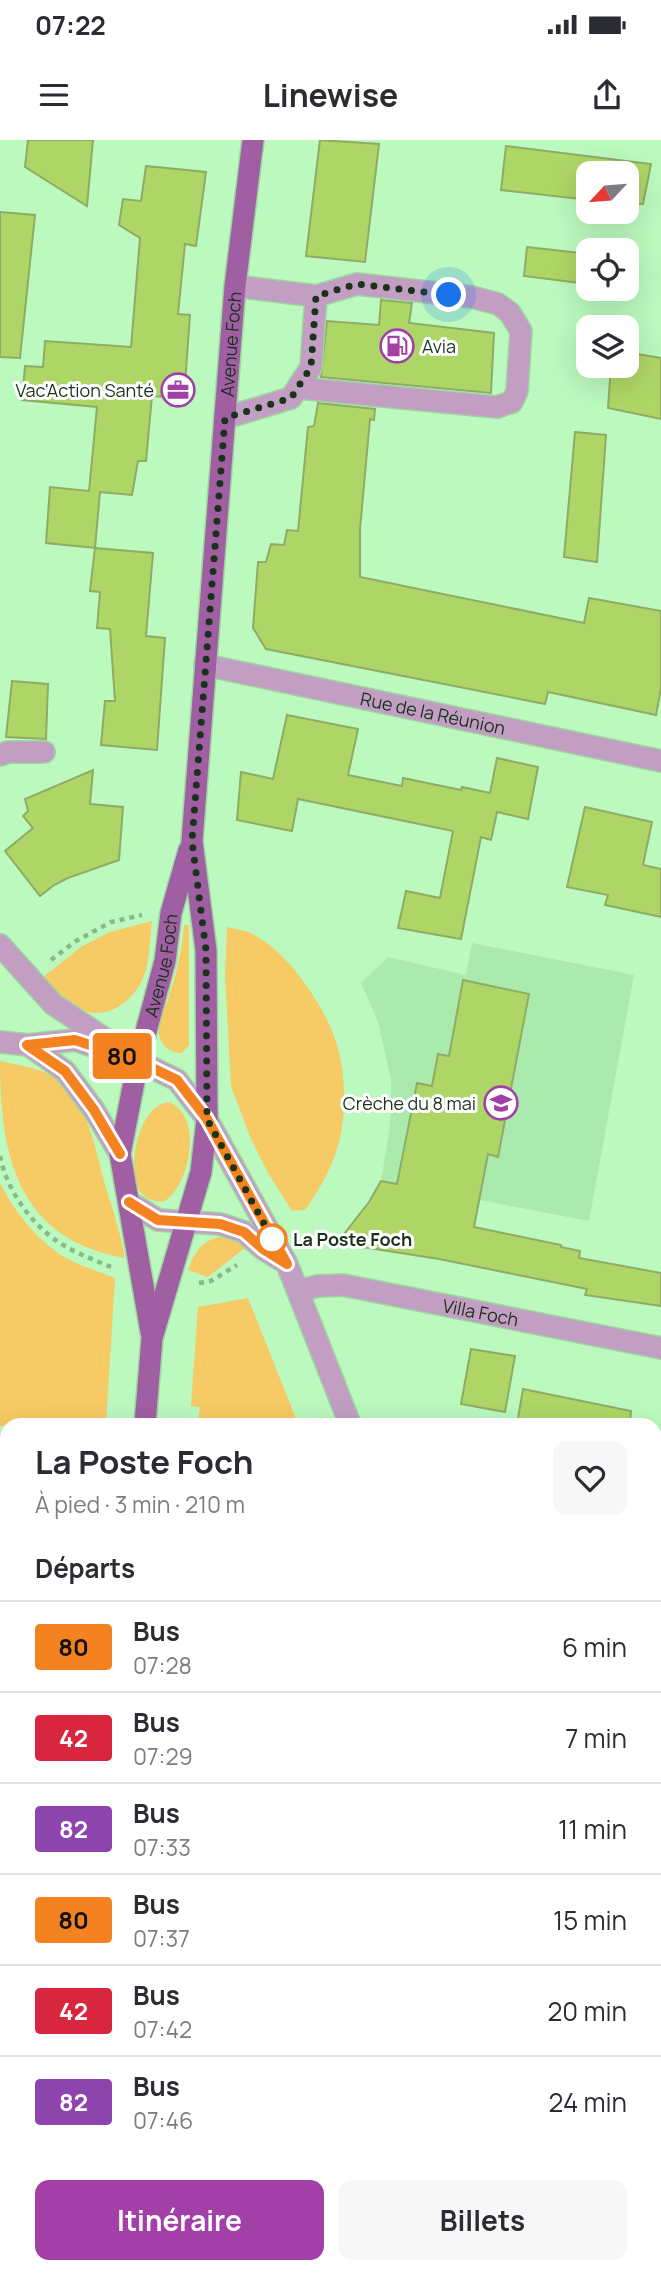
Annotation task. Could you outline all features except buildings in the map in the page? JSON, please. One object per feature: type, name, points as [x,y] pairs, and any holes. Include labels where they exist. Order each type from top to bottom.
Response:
[{"type":"main road","name":"Avenue Foch","points":[[145,1418],[152,1338],[201,1172],[207,1119],[206,950],[192,841],[235,286],[253,140]]},
{"type":"main road","name":"Avenue Foch","points":[[152,1338],[120,1154],[138,1061],[165,961],[171,913],[192,841]]},
{"type":"street","points":[[235,286],[316,296],[357,284],[472,297],[498,304],[510,313],[521,331],[517,391],[512,402],[497,407],[298,388]]},
{"type":"street","points":[[225,418],[291,398],[311,367],[316,296]]},
{"type":"street","name":"Rue de la Réunion","points":[[205,665],[661,761]]},
{"type":"street","points":[[0,755],[8,752],[44,752]]},
{"type":"street","points":[[0,945],[53,1004],[138,1061]]},
{"type":"street","points":[[0,1042],[27,1045],[75,1040],[138,1061],[177,1080],[207,1119],[287,1264],[348,1418]]},
{"type":"street","points":[[27,1045],[65,1071],[94,1110],[120,1154]]},
{"type":"street","points":[[129,1202],[158,1220],[220,1224],[244,1232],[263,1249],[287,1264]]},
{"type":"street","name":"Villa Foch","points":[[298,1291],[318,1286],[343,1285],[661,1348]]},
{"type":"path","points":[[47,963],[76,941],[111,922],[154,913]]},
{"type":"path","points":[[0,1156],[13,1192],[55,1240],[83,1256],[114,1268]]},
{"type":"path","points":[[192,1280],[205,1283],[242,1262]]},
{"type":"shaded area","points":[[152,921],[144,976],[134,994],[118,1007],[100,1013],[79,1009],[42,978],[81,947],[110,932]]},
{"type":"shaded area","points":[[184,925],[189,925],[189,1045],[182,1053],[166,1048],[159,1028],[177,969]]},
{"type":"shaded area","points":[[227,927],[248,932],[263,940],[291,965],[315,998],[333,1032],[338,1048],[344,1091],[341,1133],[336,1154],[305,1210],[292,1211],[268,1173],[251,1139],[231,1086],[225,975]]},
{"type":"shaded area","name":"Crèche du 8 mai","points":[[472,943],[634,975],[589,1221],[381,1181],[390,1126],[391,1080],[378,1022],[361,983],[388,957],[466,975]]},
{"type":"shaded area","points":[[0,1061],[32,1068],[54,1077],[71,1093],[92,1135],[125,1258],[89,1248],[60,1233],[38,1213],[22,1188],[11,1161],[4,1130]]},
{"type":"shaded area","points":[[169,1102],[180,1110],[187,1121],[190,1136],[186,1167],[180,1182],[163,1202],[143,1195],[137,1185],[134,1158],[142,1127],[149,1115],[158,1106]]},
{"type":"shaded area","points":[[0,1183],[25,1222],[50,1247],[72,1261],[115,1278],[106,1418],[0,1418]]},
{"type":"shaded area","points":[[218,1237],[231,1239],[246,1247],[208,1277],[188,1270],[198,1249]]},
{"type":"shaded area","points":[[248,1298],[296,1418],[199,1418],[200,1407],[191,1406],[198,1307]]},
{"type":"bus line","name":"80","points":[[120,1154],[94,1110],[65,1071],[27,1045],[75,1040],[138,1061],[177,1080],[207,1119],[287,1264],[263,1249],[244,1232],[220,1224],[158,1220],[129,1202]]},
{"type":"place","name":"Avia","points":[[397,346]]},
{"type":"place","name":"Vac'Action Santé","points":[[178,390]]},
{"type":"place","name":"Crèche du 8 mai","points":[[501,1103]]},
{"type":"place","name":"La Poste Foch","points":[[272,1239]]},
{"type":"route","points":[[272,1239],[274,1242],[207,1119],[206,950],[192,841],[225,418],[291,398],[311,367],[316,296],[357,284],[449,295]]}]
